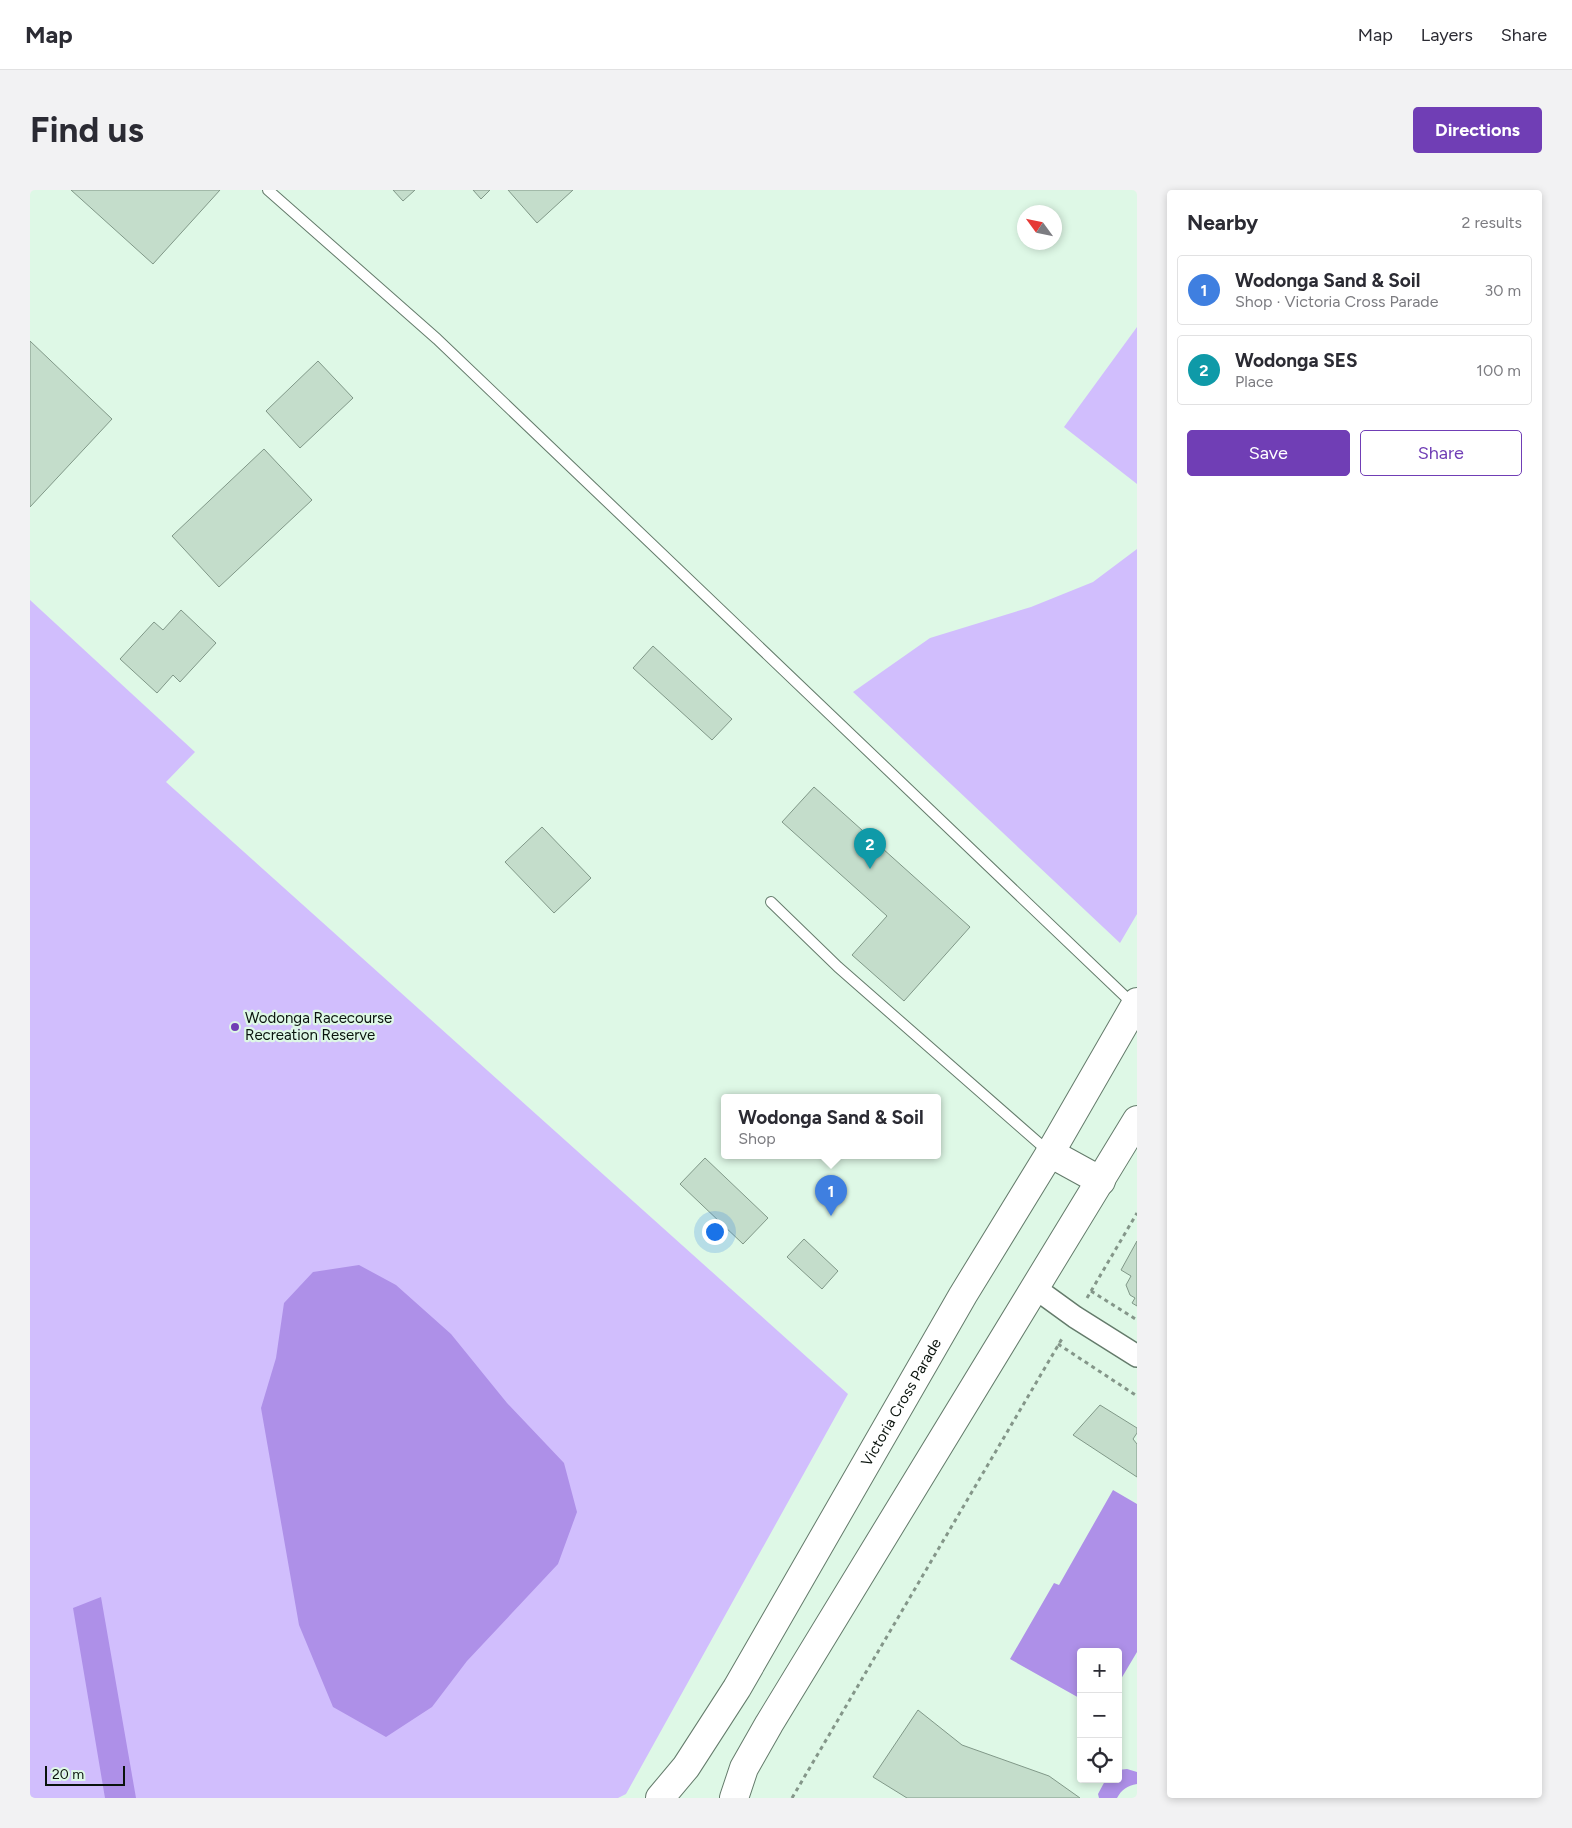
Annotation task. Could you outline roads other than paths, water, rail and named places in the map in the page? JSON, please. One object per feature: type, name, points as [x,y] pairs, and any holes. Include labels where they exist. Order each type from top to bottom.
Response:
[{"type":"main road","name":"Victoria Cross Parade","points":[[660,1798],[686,1767],[737,1688],[958,1304],[1050,1153],[1136,1004]]},
{"type":"main road","points":[[734,1798],[744,1768],[769,1724],[1137,1120]]},
{"type":"main road","points":[[1050,1153],[1101,1181]]},
{"type":"street","points":[[1035,1288],[1075,1317],[1137,1356]]},
{"type":"lane","points":[[268,190],[437,339],[1136,1004]]},
{"type":"lane","points":[[771,902],[838,967],[1050,1153]]},
{"type":"place","name":"Wodonga SES","points":[[870,869]]},
{"type":"place","name":"Wodonga Racecourse Recreation Reserve","points":[[235,1027]]},
{"type":"place","name":"Wodonga Sand & Soil","points":[[831,1216]]}]
